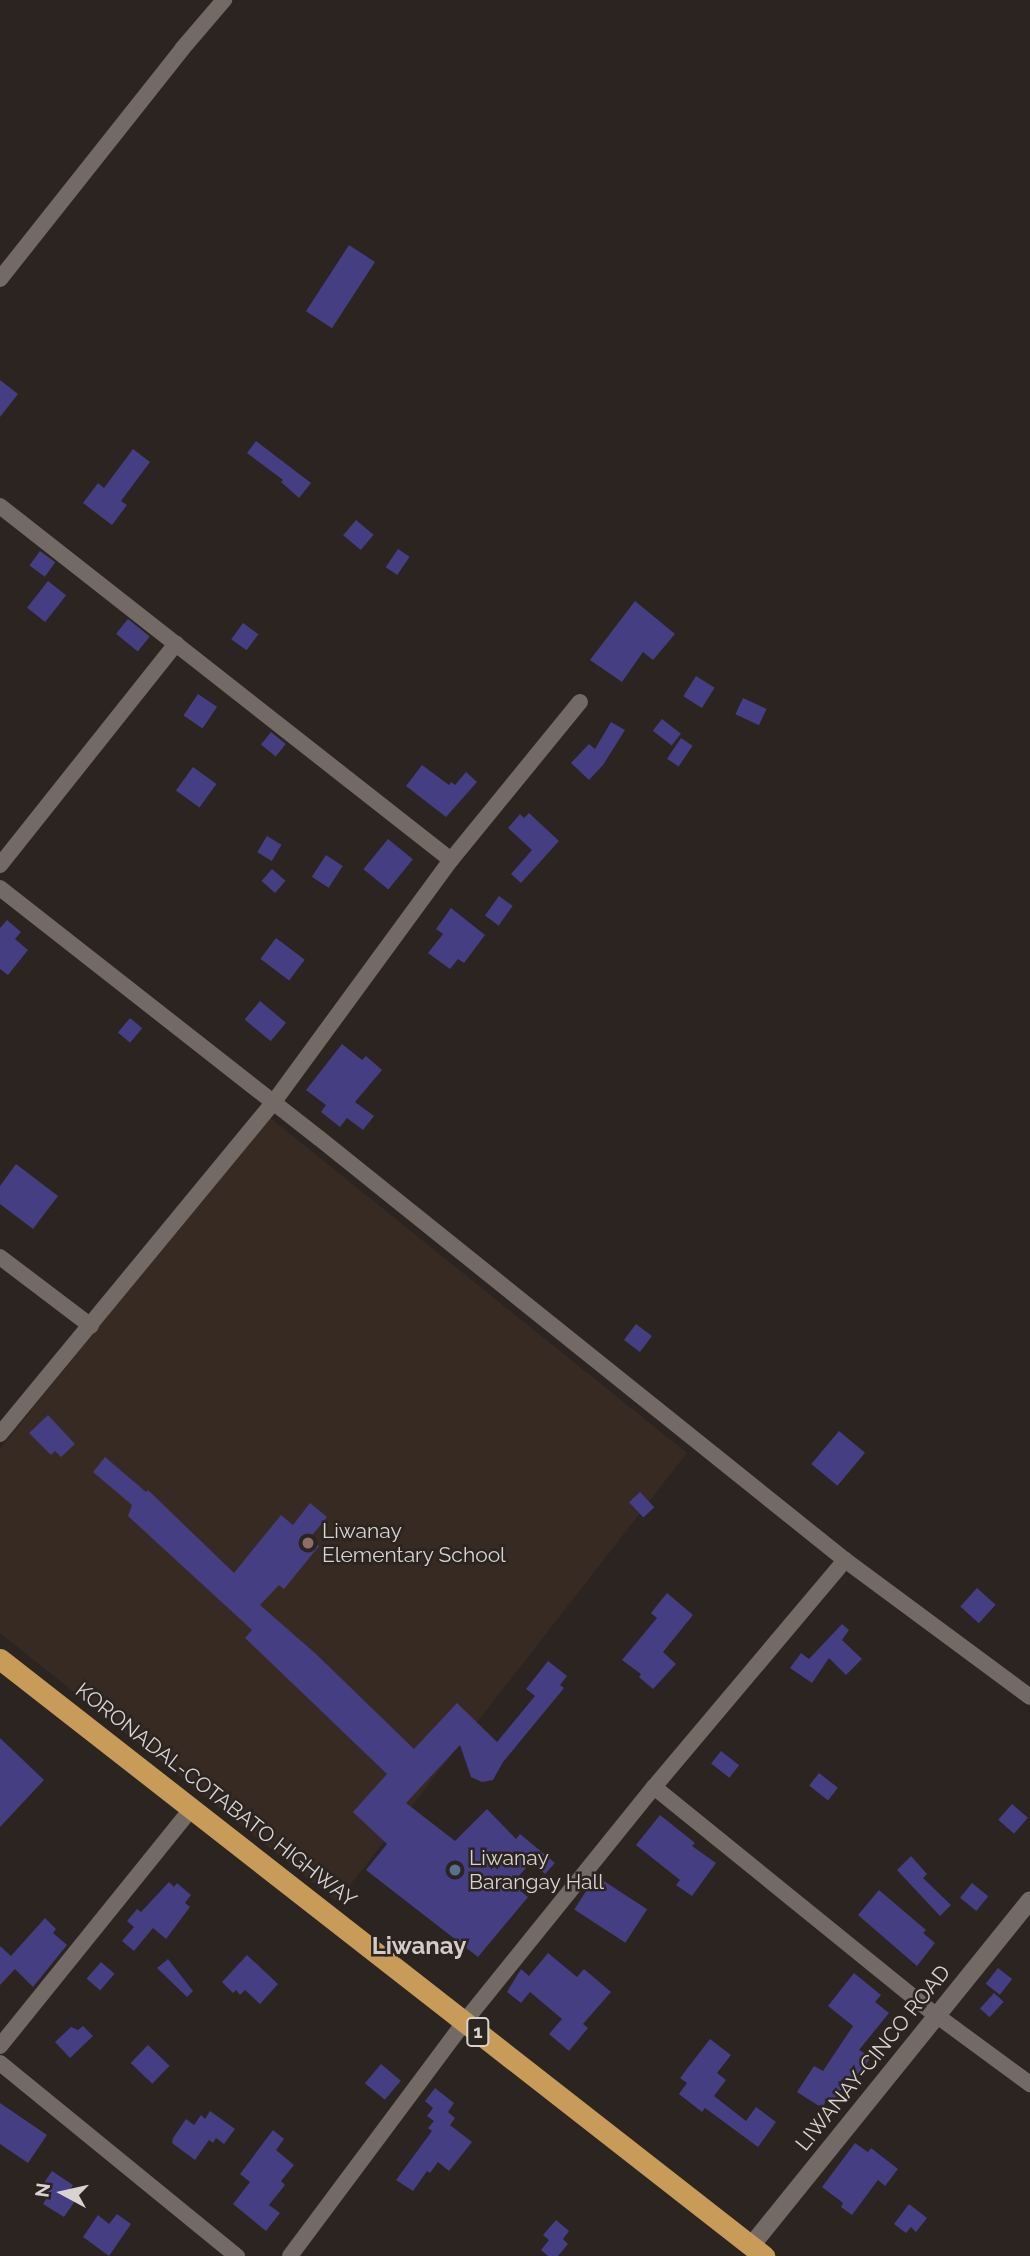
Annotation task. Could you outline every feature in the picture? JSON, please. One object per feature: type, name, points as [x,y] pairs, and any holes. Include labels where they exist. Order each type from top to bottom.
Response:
[{"type":"highway","name":"KORONADAL-COTABATO HIGHWAY","points":[[0,1659],[465,2021],[752,2253]]},
{"type":"street","points":[[0,279],[182,48],[224,0]]},
{"type":"street","points":[[0,506],[451,860]]},
{"type":"street","points":[[0,865],[176,644]]},
{"type":"street","points":[[0,1434],[273,1103],[451,860],[580,702]]},
{"type":"street","points":[[0,888],[845,1560],[1030,1697]]},
{"type":"street","points":[[0,1257],[90,1326]]},
{"type":"street","points":[[290,2256],[465,2021],[654,1787],[845,1560]]},
{"type":"street","points":[[654,1787],[936,2015],[1030,2084]]},
{"type":"street","points":[[0,2046],[193,1807]]},
{"type":"street","name":"LIWANAY-CINCO ROAD","points":[[752,2253],[936,2015],[1030,1899]]},
{"type":"street","points":[[0,2063],[237,2256]]},
{"type":"shaded area","name":"Liwanay Elementary School","points":[[268,1116],[687,1453],[337,1902],[0,1633],[0,1449]]},
{"type":"building","points":[[349,245],[375,262],[332,328],[306,311]]},
{"type":"building","points":[[0,380],[18,394],[0,417]]},
{"type":"building","points":[[256,441],[311,483],[299,498],[281,482],[283,480],[247,453]]},
{"type":"building","points":[[133,449],[150,462],[121,501],[127,505],[112,525],[83,503],[98,483],[104,488]]},
{"type":"building","points":[[356,520],[374,535],[361,550],[343,535]]},
{"type":"building","points":[[398,549],[410,557],[397,575],[386,567]]},
{"type":"building","points":[[40,551],[55,562],[45,577],[29,566]]},
{"type":"building","points":[[48,581],[66,595],[45,622],[27,608]]},
{"type":"building","points":[[635,601],[675,634],[653,660],[643,652],[622,682],[590,660]]},
{"type":"building","points":[[128,619],[150,637],[138,651],[116,634]]},
{"type":"building","points":[[243,623],[258,634],[247,650],[231,639]]},
{"type":"building","points":[[696,676],[715,688],[702,708],[683,696]]},
{"type":"building","points":[[198,694],[217,707],[203,728],[183,716]]},
{"type":"building","points":[[743,698],[767,709],[759,725],[735,714]]},
{"type":"building","points":[[662,719],[681,734],[672,746],[653,731]]},
{"type":"building","points":[[611,722],[625,730],[603,765],[589,780],[571,763],[589,744],[595,749]]},
{"type":"building","points":[[271,732],[286,744],[276,756],[261,744]]},
{"type":"building","points":[[681,738],[693,746],[679,767],[667,759]]},
{"type":"building","points":[[422,765],[449,785],[451,782],[455,785],[466,772],[477,782],[446,817],[406,786]]},
{"type":"building","points":[[193,767],[216,784],[199,808],[176,790]]},
{"type":"building","points":[[529,813],[559,841],[521,883],[511,874],[532,850],[508,828],[520,814],[524,818]]},
{"type":"building","points":[[267,836],[282,845],[272,861],[257,852]]},
{"type":"building","points":[[388,839],[413,859],[388,889],[363,869]]},
{"type":"building","points":[[326,855],[343,866],[329,888],[312,877]]},
{"type":"building","points":[[272,869],[286,881],[275,893],[262,881]]},
{"type":"building","points":[[499,896],[513,906],[499,925],[485,915]]},
{"type":"building","points":[[451,908],[485,935],[464,963],[458,959],[450,969],[428,953],[443,934],[436,929]]},
{"type":"building","points":[[7,920],[21,932],[15,939],[28,950],[8,975],[0,969],[0,928]]},
{"type":"building","points":[[276,938],[305,960],[289,980],[260,959]]},
{"type":"building","points":[[260,1001],[286,1023],[271,1041],[245,1019]]},
{"type":"building","points":[[130,1018],[142,1028],[130,1043],[118,1033]]},
{"type":"building","points":[[342,1044],[362,1060],[366,1056],[382,1070],[355,1102],[374,1116],[363,1130],[347,1118],[340,1127],[321,1112],[326,1105],[306,1090]]},
{"type":"building","points":[[16,1164],[58,1196],[33,1229],[0,1204],[0,1186]]},
{"type":"building","points":[[636,1324],[652,1336],[640,1352],[624,1340]]},
{"type":"building","points":[[48,1415],[75,1444],[61,1457],[55,1451],[51,1455],[29,1433]]},
{"type":"building","points":[[839,1431],[865,1453],[837,1486],[811,1464]]},
{"type":"building","points":[[105,1457],[146,1492],[148,1490],[234,1573],[281,1515],[293,1525],[310,1503],[327,1517],[309,1539],[319,1546],[284,1589],[279,1585],[260,1605],[316,1654],[414,1749],[457,1703],[497,1742],[535,1696],[526,1689],[548,1661],[567,1676],[560,1685],[564,1688],[503,1762],[493,1780],[482,1782],[471,1777],[460,1745],[406,1803],[455,1841],[487,1809],[516,1839],[520,1834],[555,1863],[545,1874],[531,1862],[512,1884],[528,1897],[478,1957],[366,1870],[387,1844],[353,1812],[387,1774],[245,1638],[252,1630],[128,1516],[132,1505],[93,1472]]},
{"type":"building","points":[[640,1492],[654,1507],[643,1518],[629,1502]]},
{"type":"building","points":[[977,1588],[996,1605],[979,1623],[960,1607]]},
{"type":"building","points":[[667,1593],[693,1615],[663,1652],[676,1664],[653,1689],[639,1677],[641,1674],[622,1660],[657,1618],[651,1613]]},
{"type":"building","points":[[842,1624],[849,1630],[842,1640],[862,1659],[846,1675],[829,1658],[812,1683],[790,1668],[801,1653],[809,1659]]},
{"type":"building","points":[[0,1738],[44,1780],[0,1827]]},
{"type":"building","points":[[721,1751],[739,1765],[729,1778],[711,1764]]},
{"type":"building","points":[[819,1773],[838,1788],[828,1800],[809,1786]]},
{"type":"building","points":[[1012,1804],[1028,1818],[1014,1834],[998,1820]]},
{"type":"building","points":[[660,1815],[695,1843],[692,1846],[716,1863],[692,1896],[676,1885],[680,1880],[636,1845]]},
{"type":"building","points":[[911,1856],[927,1874],[923,1878],[951,1905],[940,1916],[897,1870]]},
{"type":"building","points":[[596,1876],[647,1909],[625,1943],[574,1910]]},
{"type":"building","points":[[169,1882],[174,1887],[177,1883],[191,1895],[185,1903],[190,1907],[166,1939],[153,1928],[134,1951],[122,1941],[134,1927],[127,1921],[137,1909],[141,1912]]},
{"type":"building","points":[[972,1883],[988,1896],[976,1911],[960,1898]]},
{"type":"building","points":[[879,1890],[926,1930],[923,1933],[935,1943],[917,1966],[858,1915]]},
{"type":"building","points":[[45,1918],[56,1929],[53,1933],[67,1945],[33,1987],[15,1969],[0,1985],[0,1946],[11,1956]]},
{"type":"building","points":[[548,1953],[577,1977],[584,1969],[611,1992],[583,2024],[588,2028],[569,2051],[549,2034],[562,2019],[530,1992],[521,2003],[507,1992],[521,1969],[529,1976]]},
{"type":"building","points":[[247,1955],[278,1984],[260,2004],[245,1990],[240,1995],[236,1990],[233,1993],[222,1982]]},
{"type":"building","points":[[168,1959],[193,1991],[187,1997],[157,1968]]},
{"type":"building","points":[[101,1962],[115,1974],[100,1990],[87,1979]]},
{"type":"building","points":[[998,1968],[1012,1979],[1000,1995],[986,1984]]},
{"type":"building","points":[[854,1973],[881,1995],[875,2002],[889,2013],[859,2050],[871,2057],[854,2082],[849,2078],[832,2103],[827,2099],[822,2108],[797,2092],[814,2066],[823,2071],[853,2026],[828,2006]]},
{"type":"building","points":[[994,1993],[1004,2002],[990,2017],[980,2009]]},
{"type":"building","points":[[83,2026],[93,2036],[70,2058],[55,2042],[71,2027],[78,2030]]},
{"type":"building","points":[[710,2039],[731,2055],[717,2073],[726,2080],[714,2096],[746,2121],[756,2107],[776,2122],[758,2147],[705,2108],[702,2112],[679,2094],[687,2083],[680,2078]]},
{"type":"building","points":[[148,2045],[170,2066],[152,2084],[131,2063]]},
{"type":"building","points":[[381,2064],[401,2081],[385,2100],[365,2083]]},
{"type":"building","points":[[435,2088],[454,2103],[448,2112],[455,2118],[450,2125],[472,2142],[449,2171],[438,2162],[430,2173],[427,2171],[413,2191],[396,2180],[432,2131],[428,2128],[434,2121],[427,2116],[433,2108],[425,2101]]},
{"type":"building","points":[[0,2103],[47,2135],[28,2163],[0,2144]]},
{"type":"building","points":[[210,2111],[235,2129],[224,2144],[216,2138],[213,2143],[209,2140],[195,2160],[172,2143],[173,2138],[186,2119],[194,2125],[201,2115],[205,2119]]},
{"type":"building","points":[[273,2130],[284,2139],[276,2150],[294,2165],[281,2181],[285,2185],[269,2205],[280,2213],[266,2231],[233,2204],[250,2182],[240,2174]]},
{"type":"building","points":[[855,2143],[868,2152],[871,2148],[898,2169],[885,2186],[878,2180],[852,2215],[841,2207],[843,2203],[822,2187]]},
{"type":"building","points":[[52,2171],[73,2185],[69,2192],[77,2198],[64,2217],[43,2204],[48,2196],[39,2190]]},
{"type":"building","points":[[909,2204],[927,2218],[916,2232],[911,2227],[906,2233],[894,2224]]},
{"type":"building","points":[[117,2214],[131,2224],[109,2256],[83,2237],[98,2215],[109,2224]]},
{"type":"building","points":[[556,2220],[569,2231],[563,2239],[568,2244],[558,2256],[548,2256],[541,2250],[549,2240],[543,2235]]},
{"type":"place","name":"Liwanay Elementary School","points":[[308,1543]]},
{"type":"place","name":"Liwanay Barangay Hall","points":[[455,1870]]},
{"type":"district","name":"Liwanay","points":[[419,1946]]}]
